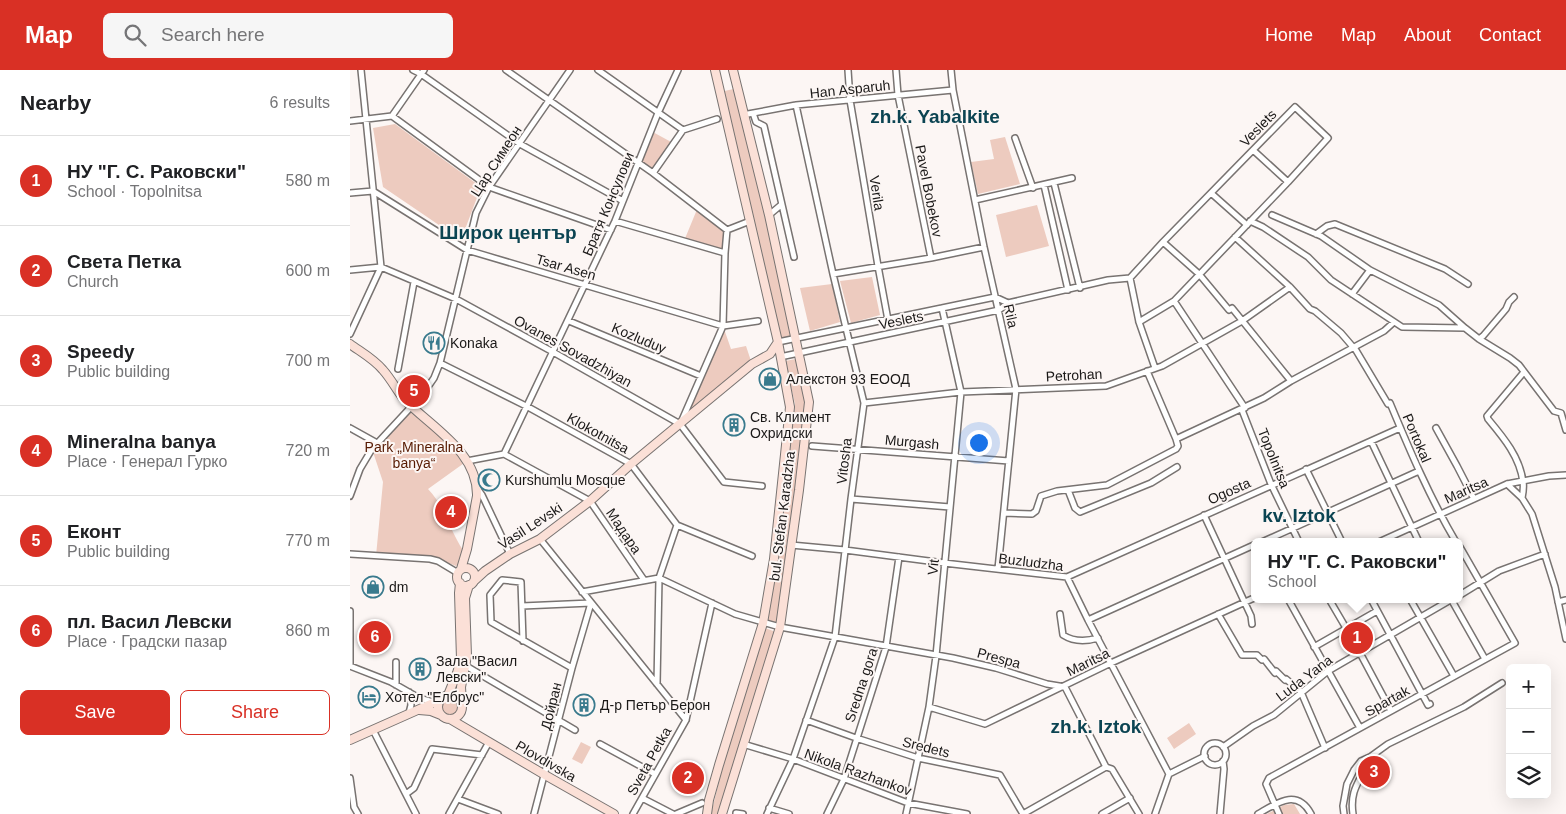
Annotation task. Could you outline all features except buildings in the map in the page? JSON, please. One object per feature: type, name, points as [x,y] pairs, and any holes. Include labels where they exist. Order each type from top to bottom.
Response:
[{"type":"street","points":[[350,333],[381,267],[361,70]]},
{"type":"street","points":[[413,70],[423,72],[520,144],[623,201]]},
{"type":"street","points":[[506,70],[653,173],[727,230],[750,222]]},
{"type":"street","name":"Цар Симеон","points":[[350,496],[360,469],[372,449],[423,394],[434,378],[440,363],[476,213],[489,187],[570,70]]},
{"type":"street","points":[[598,70],[683,130]]},
{"type":"street","name":"Братя Консулови","points":[[504,454],[611,230],[658,112],[678,70]]},
{"type":"street","name":"bul. Stefan Karadzha","points":[[707,814],[719,765],[763,623],[774,559],[790,407],[778,342],[715,70]]},
{"type":"street","name":"bul. Stefan Karadzha","points":[[722,814],[780,627],[809,402],[769,215],[733,70]]},
{"type":"street","name":"Verila","points":[[848,70],[850,100],[888,320]]},
{"type":"street","name":"Pavel Bobekov","points":[[896,70],[898,95],[931,258]]},
{"type":"street","name":"Rila","points":[[951,70],[953,90],[984,246],[1016,389],[998,570]]},
{"type":"street","points":[[392,116],[423,72]]},
{"type":"street","name":"Han Asparuh","points":[[781,206],[764,126],[756,122],[751,113],[796,105],[953,90]]},
{"type":"street","name":"Vitosha","points":[[768,811],[793,759],[835,637],[864,403],[833,274],[796,105]]},
{"type":"street","name":"Veslets","points":[[780,357],[999,310],[1008,303],[1080,288],[1108,280],[1130,278],[1295,107],[1328,138],[1174,301],[1139,322]]},
{"type":"street","points":[[350,121],[392,116],[489,187],[611,230]]},
{"type":"street","points":[[653,173],[683,130],[717,119]]},
{"type":"street","points":[[1015,138],[1033,188]]},
{"type":"street","points":[[1254,150],[1288,182]]},
{"type":"street","points":[[975,200],[1072,178]]},
{"type":"street","points":[[1054,183],[1080,288]]},
{"type":"street","points":[[1044,185],[1068,290]]},
{"type":"street","points":[[350,193],[373,191]]},
{"type":"street","name":"Tsar Asen","points":[[373,191],[467,250],[723,326],[758,321]]},
{"type":"street","points":[[1211,193],[1249,223],[1263,227],[1308,257],[1331,280],[1402,327],[1465,328]]},
{"type":"street","points":[[769,215],[781,206],[794,257]]},
{"type":"street","points":[[1272,215],[1316,234],[1370,270],[1440,305],[1479,339],[1519,365],[1554,411],[1562,414],[1566,430]]},
{"type":"street","points":[[615,221],[725,253]]},
{"type":"street","points":[[1316,234],[1327,226],[1334,224],[1445,269],[1468,284]]},
{"type":"street","name":"Vasil Levski","points":[[680,424],[723,326],[727,230]]},
{"type":"street","name":"Portokal","points":[[1235,237],[1290,287],[1310,309],[1341,333],[1353,347],[1388,404],[1390,403],[1419,471],[1454,538]]},
{"type":"street","points":[[1163,242],[1199,274],[1229,310],[1232,308],[1291,381]]},
{"type":"street","points":[[833,274],[931,258],[984,246]]},
{"type":"street","name":"Ovanes Sovadzhiyan","points":[[350,270],[381,267],[456,299],[680,424],[724,482],[762,486]]},
{"type":"street","points":[[1352,294],[1370,270]]},
{"type":"street","points":[[1130,278],[1139,322],[1155,368]]},
{"type":"street","points":[[398,369],[414,282]]},
{"type":"street","name":"Petrohan","points":[[864,403],[961,392],[1106,386],[1155,368],[1202,344],[1242,321],[1290,287]]},
{"type":"street","points":[[1479,339],[1506,309],[1514,297]]},
{"type":"street","points":[[995,298],[1008,303]]},
{"type":"street","name":"Veslets","points":[[778,342],[995,298]]},
{"type":"street","name":"Topolnitsa","points":[[1174,301],[1243,409],[1271,484],[1297,538]]},
{"type":"street","name":"Vit","points":[[906,814],[929,707],[936,656],[961,392],[942,308]]},
{"type":"street","name":"Kozluduy","points":[[569,321],[701,376]]},
{"type":"street","points":[[1176,439],[1264,398],[1291,381],[1384,332],[1394,322]]},
{"type":"street","points":[[778,342],[770,354],[780,357]]},
{"type":"street","points":[[350,344],[381,367],[403,397],[409,409],[450,441],[467,460],[477,488],[510,554]]},
{"type":"street","name":"Vasil Levski","points":[[471,583],[510,554],[540,538],[590,501],[752,364],[770,354]]},
{"type":"street","name":"Klokotnitsa","points":[[440,363],[528,407],[632,464],[678,525]]},
{"type":"street","points":[[1004,513],[1032,514],[1036,511],[1041,496],[1107,485],[1176,448],[1178,446],[1176,439],[1147,371]]},
{"type":"street","points":[[1522,498],[1523,481],[1518,464],[1509,444],[1487,416],[1524,372]]},
{"type":"street","points":[[350,428],[377,443]]},
{"type":"street","name":"Ogosta","points":[[1067,577],[1271,484],[1400,428]]},
{"type":"street","points":[[1436,428],[1474,499]]},
{"type":"street","points":[[1371,441],[1417,538]]},
{"type":"street","name":"Murgash","points":[[812,446],[1009,461]]},
{"type":"street","points":[[467,460],[504,454]]},
{"type":"street","name":"Мадара","points":[[504,454],[590,501],[644,580]]},
{"type":"street","points":[[1068,490],[1075,508],[1080,512],[1151,483],[1177,467]]},
{"type":"street","points":[[1306,469],[1340,538]]},
{"type":"street","points":[[1271,538],[1419,471]]},
{"type":"street","name":"Maritsa","points":[[1388,538],[1507,484],[1566,475]]},
{"type":"street","points":[[350,477],[356,479]]},
{"type":"street","points":[[1507,484],[1522,498],[1532,514],[1545,554],[1566,639]]},
{"type":"street","points":[[448,695],[457,674],[461,658],[460,583],[458,580],[465,570],[467,549],[477,503],[477,488]]},
{"type":"street","points":[[851,499],[950,508]]},
{"type":"street","points":[[1204,515],[1251,616],[1252,624]]},
{"type":"street","points":[[658,684],[660,578],[678,525],[752,556]]},
{"type":"street","points":[[540,538],[686,720]]},
{"type":"street","name":"Buzludzha","points":[[791,545],[1067,577],[1169,774]]},
{"type":"street","points":[[1088,620],[1251,546]]},
{"type":"street","points":[[1463,553],[1480,582]]},
{"type":"street","points":[[350,554],[430,559],[475,575],[465,598],[467,656],[461,686],[462,717],[466,729]]},
{"type":"street","points":[[1463,593],[1499,571],[1545,554]]},
{"type":"street","name":"Sredna gora","points":[[827,814],[844,779],[886,647],[898,557]]},
{"type":"street","points":[[465,570],[485,571]]},
{"type":"street","points":[[582,592],[660,578],[712,603]]},
{"type":"street","points":[[523,641],[521,582],[502,580],[490,595],[491,622],[523,641],[572,668]]},
{"type":"street","name":"Spartak","points":[[1275,805],[1266,784],[1269,778],[1515,643],[1480,582]]},
{"type":"street","points":[[460,583],[471,583]]},
{"type":"street","name":"Maritsa","points":[[929,707],[986,724],[1111,663],[1251,600]]},
{"type":"street","points":[[1558,602],[1566,600]]},
{"type":"street","points":[[522,606],[591,603]]},
{"type":"street","name":"Дойран","points":[[534,814],[591,603]]},
{"type":"street","name":"Prespa","points":[[712,603],[736,614],[780,627],[996,668],[1048,684],[1065,686]]},
{"type":"street","name":"Sveta Petka","points":[[633,814],[686,720],[712,603]]},
{"type":"street","points":[[1290,603],[1360,728]]},
{"type":"street","points":[[1331,603],[1346,628]]},
{"type":"street","points":[[1373,603],[1428,705],[1430,704]]},
{"type":"street","points":[[1412,603],[1454,676]]},
{"type":"street","name":"Luda Yana","points":[[1169,774],[1205,756],[1208,746],[1213,743],[1223,747],[1253,726],[1274,715],[1328,671],[1445,603]]},
{"type":"street","points":[[1454,603],[1486,659]]},
{"type":"street","points":[[1314,647],[1377,611]]},
{"type":"street","points":[[350,612],[352,632],[350,666],[396,685],[418,698],[437,701]]},
{"type":"street","points":[[1060,614],[1063,634],[1068,638],[1078,641],[1089,641],[1098,638]]},
{"type":"street","points":[[1218,614],[1242,655],[1257,655],[1262,660],[1264,659],[1275,673],[1276,671],[1301,692],[1325,748]]},
{"type":"street","points":[[1360,653],[1392,711]]},
{"type":"street","points":[[396,662],[396,685]]},
{"type":"street","points":[[466,666],[575,730]]},
{"type":"street","points":[[1344,814],[1342,806],[1346,784],[1361,760],[1370,757],[1388,744],[1464,707],[1502,683]]},
{"type":"street","points":[[1065,686],[1106,767],[1112,769],[1139,814]]},
{"type":"street","points":[[407,715],[411,709],[409,692]]},
{"type":"street","points":[[350,740],[419,710],[448,695],[454,696],[462,703]]},
{"type":"street","points":[[437,701],[441,715]]},
{"type":"street","points":[[419,710],[431,711],[450,719],[457,718],[462,712]]},
{"type":"street","name":"Plovdivska","points":[[450,719],[545,776],[614,814]]},
{"type":"street","name":"Sredets","points":[[806,720],[918,758],[1000,775],[1023,814]]},
{"type":"street","points":[[373,730],[416,814]]},
{"type":"street","points":[[449,814],[489,742]]},
{"type":"street","points":[[600,744],[655,774]]},
{"type":"street","name":"Nikola Razhankov","points":[[743,744],[793,759],[908,803],[967,814]]},
{"type":"street","points":[[1220,814],[1223,761],[1226,754],[1223,747]]},
{"type":"street","points":[[406,794],[414,788],[432,749],[482,755]]},
{"type":"street","points":[[1205,756],[1210,763],[1220,764],[1223,761]]},
{"type":"street","points":[[1353,814],[1352,799],[1354,788],[1370,757]]},
{"type":"street","points":[[1023,814],[1106,767]]},
{"type":"street","points":[[1155,814],[1169,774]]},
{"type":"street","points":[[350,778],[352,808],[358,814]]},
{"type":"street","points":[[642,798],[675,814],[702,803]]},
{"type":"street","points":[[1102,814],[1130,798]]},
{"type":"street","points":[[458,799],[498,814]]},
{"type":"street","points":[[1258,814],[1279,802],[1293,800],[1302,802],[1307,806],[1311,814]]},
{"type":"street","points":[[1275,805],[1280,814]]},
{"type":"street","points":[[768,811],[789,814]]},
{"type":"street","points":[[736,814],[736,812],[743,814]]},
{"type":"green space","points":[[738,88],[795,339],[778,342],[720,92]]},
{"type":"green space","points":[[395,124],[481,187],[461,240],[383,187],[373,128]]},
{"type":"green space","points":[[651,131],[673,143],[653,173],[638,163]]},
{"type":"green space","points":[[1005,137],[1020,184],[978,194],[971,162],[994,159],[990,140]]},
{"type":"green space","points":[[1037,205],[1049,246],[1006,257],[996,215]]},
{"type":"green space","points":[[698,207],[727,230],[725,253],[684,241]]},
{"type":"green space","points":[[872,277],[880,315],[851,323],[840,281]]},
{"type":"green space","points":[[832,284],[840,322],[810,331],[800,288]]},
{"type":"green space","points":[[723,326],[731,349],[746,346],[752,364],[680,424]]},
{"type":"green space","points":[[796,359],[806,404],[778,623],[768,620],[795,404],[785,361]]},
{"type":"green space","name":"Park „Mineralna banya“","points":[[412,406],[467,461],[428,489],[443,510],[463,550],[459,564],[456,566],[439,559],[421,556],[376,556],[383,482],[372,449]]},
{"type":"green space","points":[[765,628],[776,632],[720,814],[711,814],[722,769]]},
{"type":"green space","points":[[446,698],[454,698],[459,703],[457,714],[446,716],[441,711],[441,703]]},
{"type":"green space","points":[[1189,723],[1196,734],[1174,749],[1167,738]]},
{"type":"green space","points":[[581,742],[591,747],[582,764],[572,759]]},
{"type":"green space","points":[[1294,804],[1300,814],[1267,814],[1284,805]]},
{"type":"place","name":"Konaka","points":[[434,343]]},
{"type":"place","name":"Алекстон 93 ЕООД","points":[[770,379]]},
{"type":"place","name":"Еконт","points":[[414,391]]},
{"type":"place","name":"Св. Климент Охридски","points":[[734,425]]},
{"type":"place","name":"Kurshumlu Mosque","points":[[489,480]]},
{"type":"place","name":"Mineralna banya","points":[[451,512]]},
{"type":"place","name":"dm","points":[[373,587]]},
{"type":"place","name":"пл. Васил Левски","points":[[375,637]]},
{"type":"place","name":"НУ \"Г. С. Раковски\"","points":[[1357,638]]},
{"type":"place","name":"Зала \"Васил Левски\"","points":[[420,669]]},
{"type":"place","name":"Хотел \"Елбрус\"","points":[[369,697]]},
{"type":"place","name":"Д-р Петър Берон","points":[[584,705]]},
{"type":"place","name":"Speedy","points":[[1374,772]]},
{"type":"place","name":"Света Петка","points":[[688,778]]},
{"type":"district","name":"zh.k. Yabalkite","points":[[935,116]]},
{"type":"district","name":"Широк център","points":[[508,232]]},
{"type":"district","name":"kv. Iztok","points":[[1299,515]]},
{"type":"district","name":"zh.k. Iztok","points":[[1096,726]]}]
